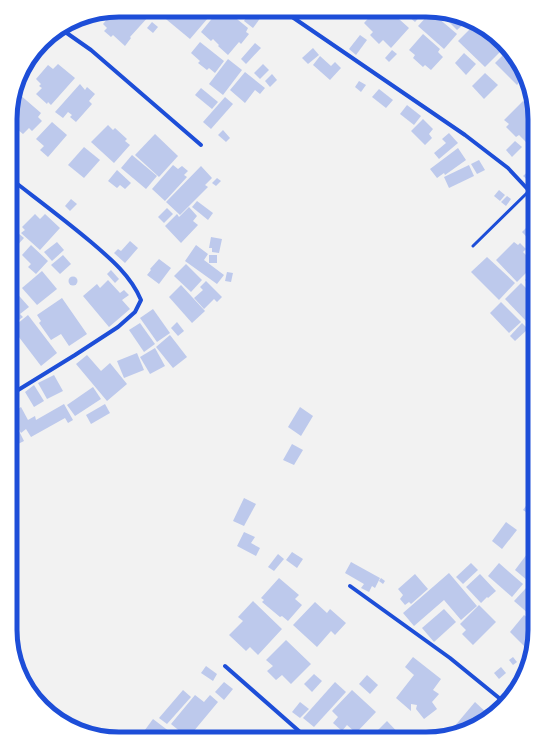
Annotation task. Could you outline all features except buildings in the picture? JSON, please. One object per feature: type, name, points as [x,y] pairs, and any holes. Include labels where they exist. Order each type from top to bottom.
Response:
[{"type":"street","points":[[292,17],[465,135],[508,168],[528,190]]},
{"type":"street","points":[[66,32],[91,50],[201,145]]},
{"type":"street","points":[[17,184],[107,256],[129,278],[141,300],[135,312],[118,326],[75,355],[17,391]]},
{"type":"street","points":[[350,586],[450,658],[501,699]]},
{"type":"street","points":[[225,666],[300,732]]},
{"type":"lane","points":[[473,246],[528,192]]}]
